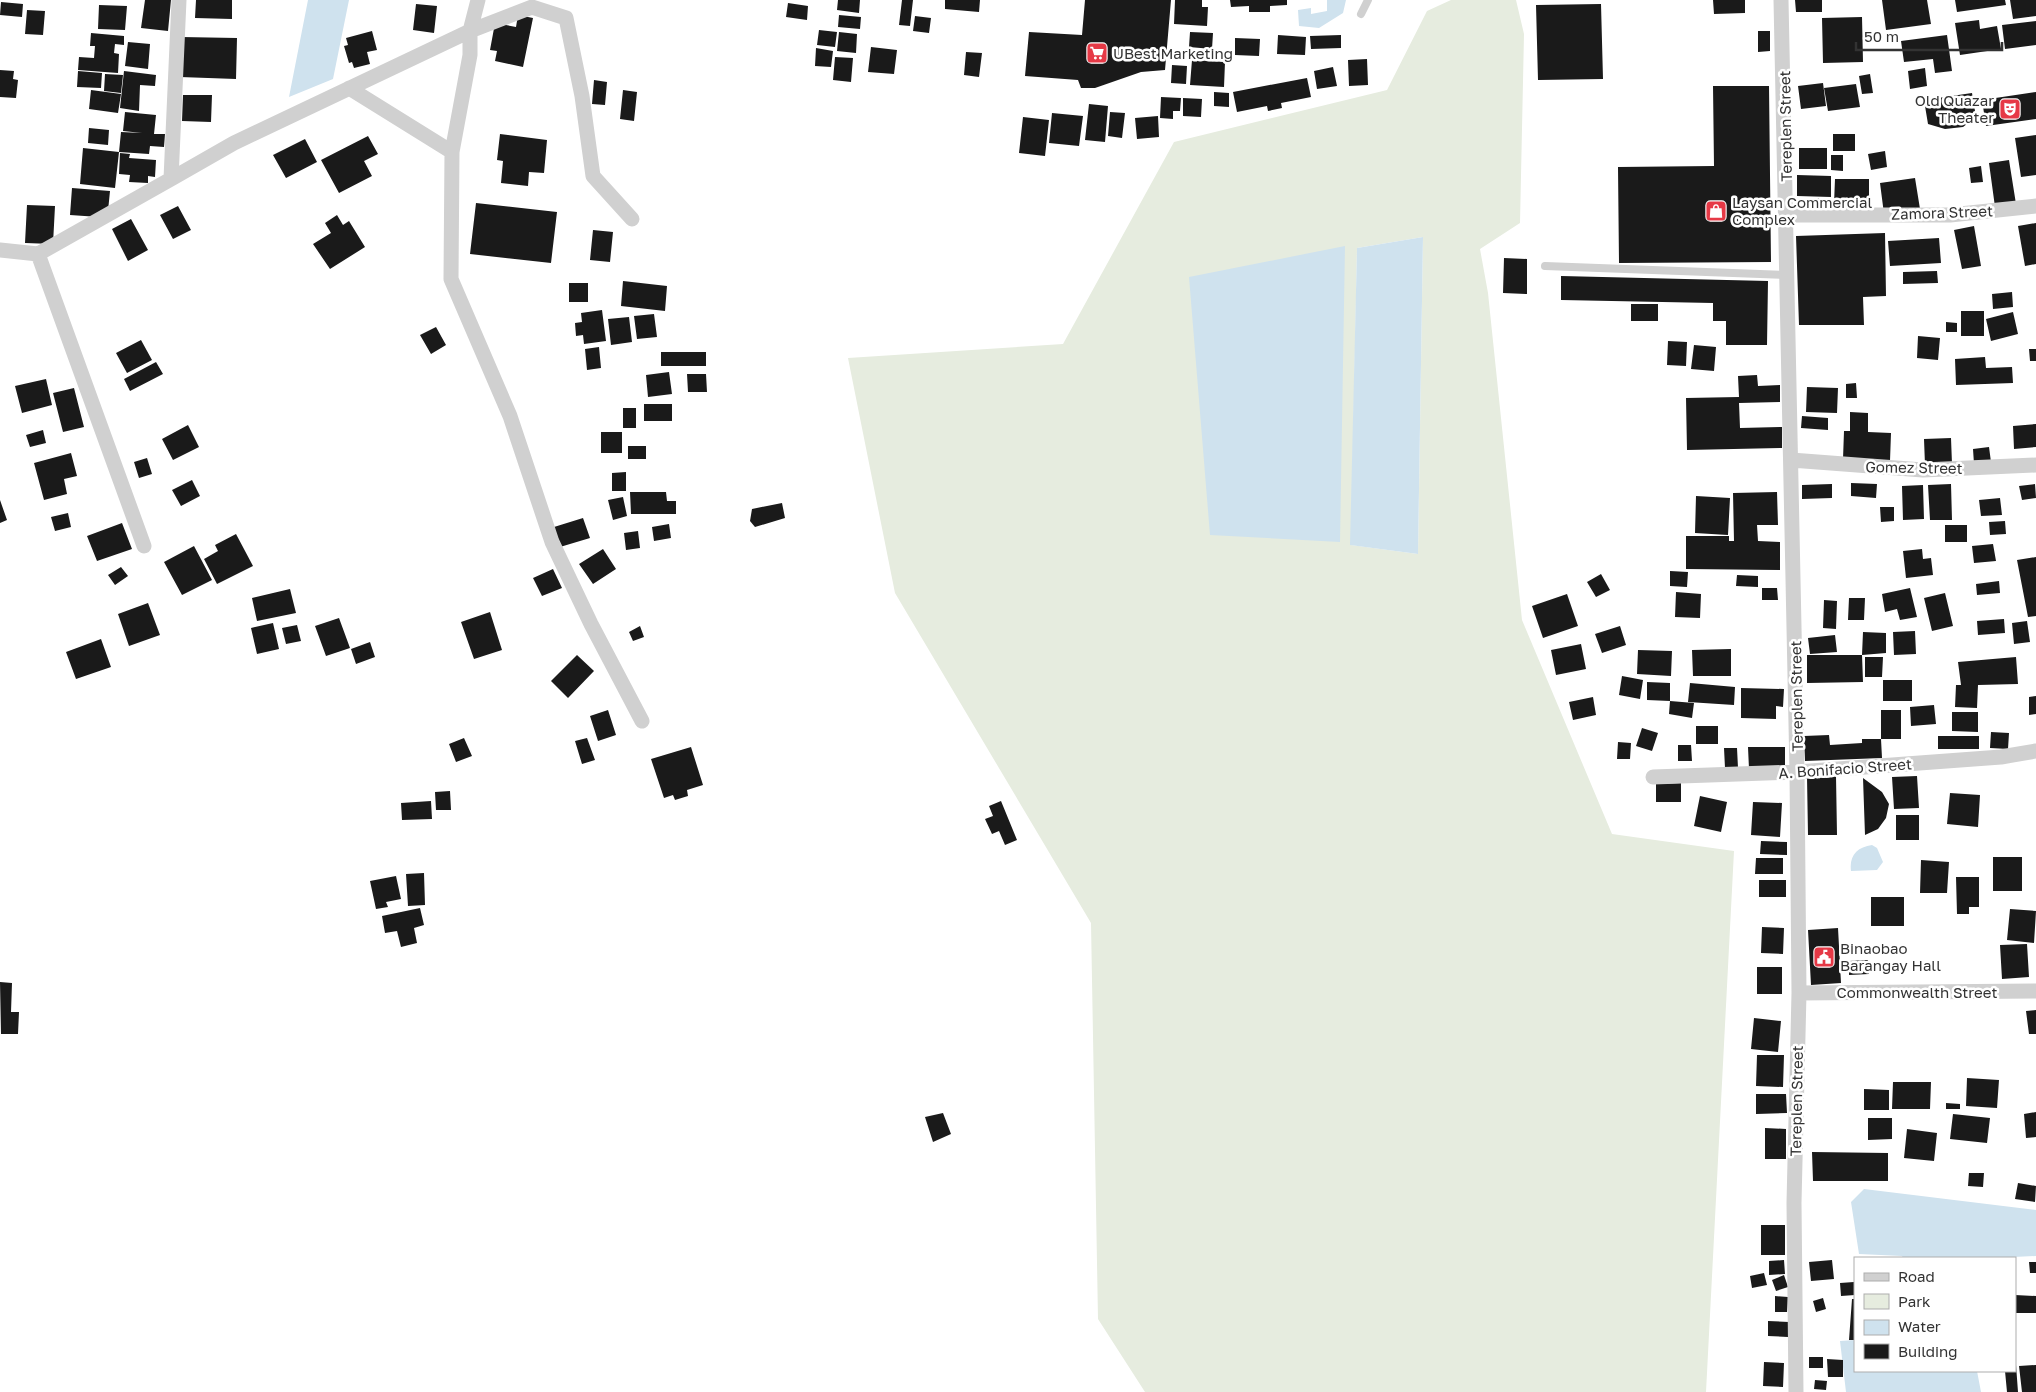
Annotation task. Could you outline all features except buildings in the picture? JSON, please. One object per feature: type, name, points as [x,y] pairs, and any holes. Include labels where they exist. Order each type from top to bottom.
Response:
[{"type":"street","points":[[171,179],[179,0]]},
{"type":"street","points":[[478,0],[470,31],[470,55],[452,152],[451,279],[510,416],[552,542],[591,624],[642,721]]},
{"type":"street","name":"Tereplen Street","points":[[1781,0],[1787,215],[1797,772],[1799,993],[1794,1203],[1796,1392]]},
{"type":"street","points":[[0,250],[38,254],[234,143],[470,31],[532,7],[566,18],[582,96],[593,176],[632,218]]},
{"type":"street","points":[[349,88],[452,152]]},
{"type":"street","name":"Zamora Street","points":[[1787,215],[1950,215],[2036,206]]},
{"type":"street","points":[[38,254],[144,546]]},
{"type":"street","name":"Gomez Street","points":[[1791,460],[1923,470],[2036,465]]},
{"type":"street","name":"A. Bonifacio Street","points":[[1652,777],[1797,772],[2001,757],[2036,751]]},
{"type":"street","name":"Commonwealth Street","points":[[1799,993],[2036,991]]},
{"type":"lane","points":[[1361,14],[1368,0]]},
{"type":"lane","points":[[1545,266],[1787,275]]},
{"type":"green space","points":[[1451,0],[1516,0],[1524,34],[1520,223],[1480,249],[1488,293],[1522,620],[1612,834],[1734,851],[1706,1392],[1145,1392],[1098,1319],[1091,923],[895,593],[848,358],[1063,344],[1174,142],[1387,90],[1427,11]],"holes":[[[1423,237],[1418,554],[1351,545],[1357,248]]]},
{"type":"water","points":[[308,0],[349,0],[333,79],[289,97]]},
{"type":"water","points":[[1327,0],[1346,0],[1343,13],[1319,28],[1299,26],[1298,10],[1311,8],[1311,14],[1327,11]]},
{"type":"water","points":[[1423,237],[1418,554],[1350,545],[1357,248]]},
{"type":"water","points":[[1345,246],[1340,542],[1210,535],[1189,277]]},
{"type":"water","points":[[1872,845],[1877,848],[1883,862],[1877,870],[1851,871],[1851,861],[1855,853],[1862,848]]},
{"type":"water","points":[[1864,1189],[2036,1210],[2036,1256],[1902,1257],[1859,1254],[1851,1202]]},
{"type":"water","points":[[1854,1340],[1854,1372],[1977,1372],[1981,1392],[1846,1392],[1840,1341]]},
{"type":"place","name":"UBest Marketing","points":[[1097,53]]},
{"type":"place","name":"Old Quazar Theater","points":[[2010,109]]},
{"type":"place","name":"Laysan Commercial Complex","points":[[1716,211]]},
{"type":"place","name":"Binaobao Barangay Hall","points":[[1824,957]]}]
